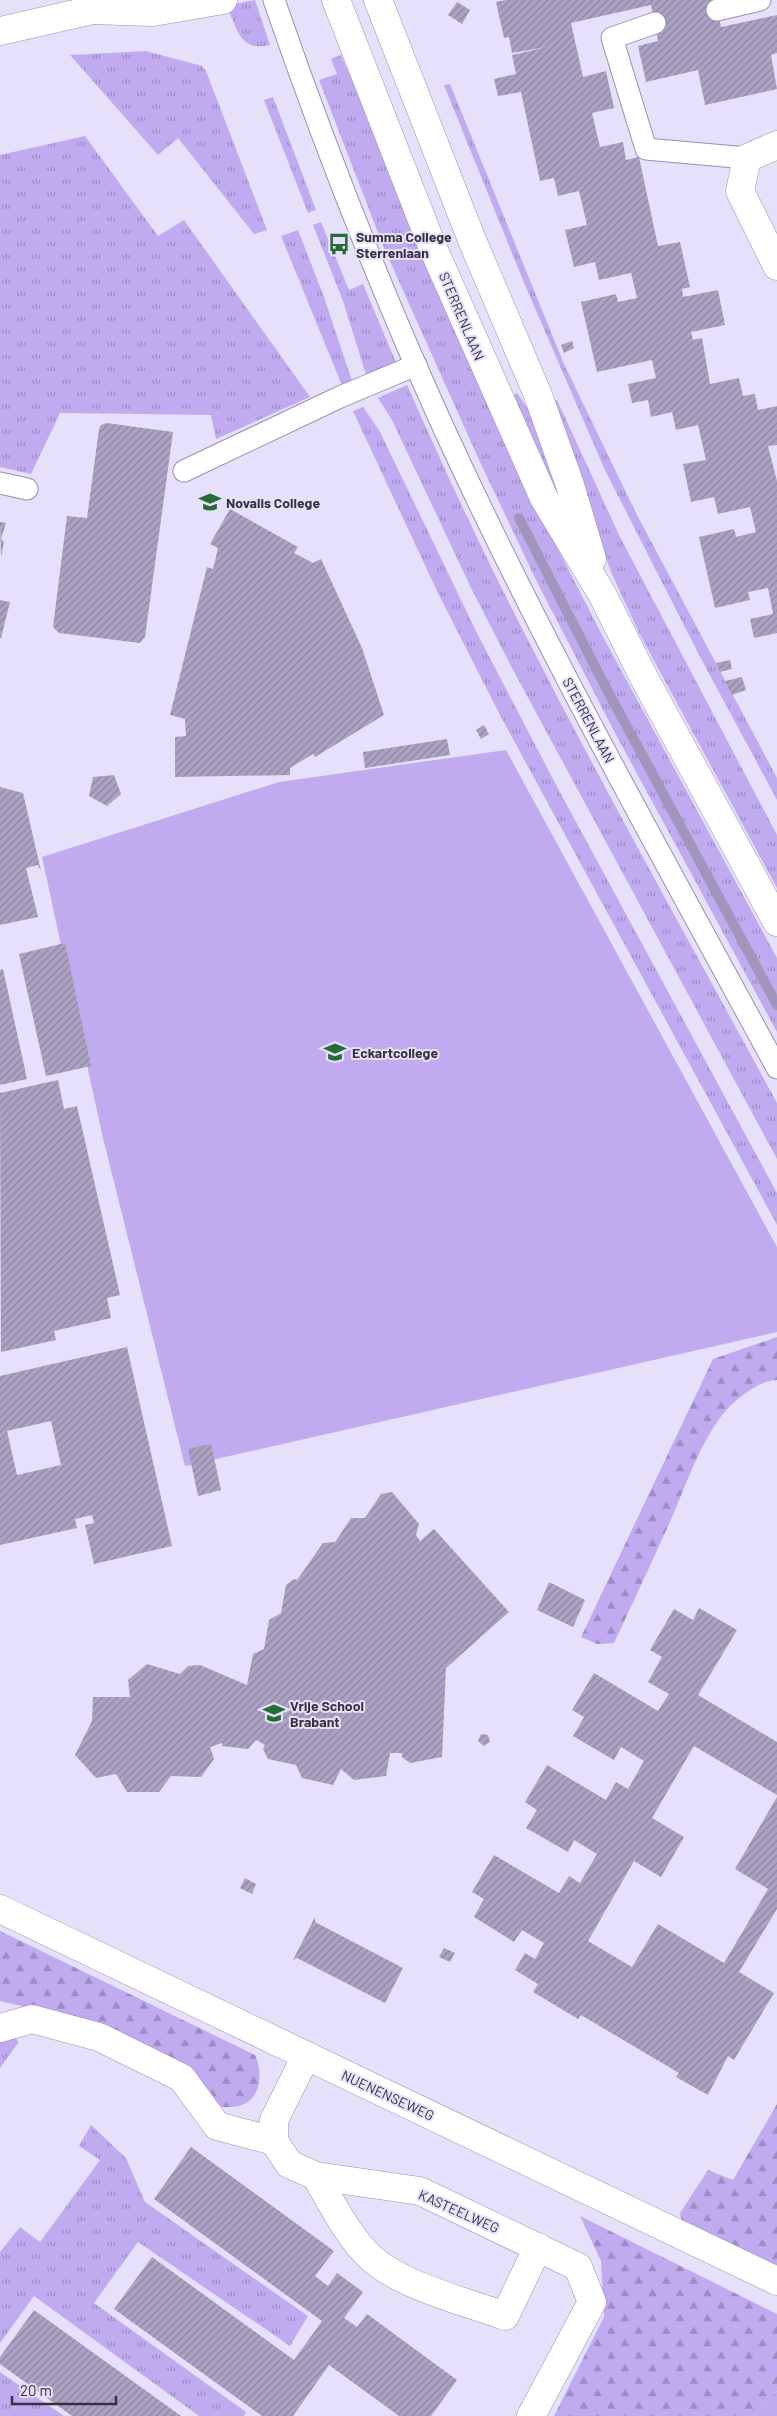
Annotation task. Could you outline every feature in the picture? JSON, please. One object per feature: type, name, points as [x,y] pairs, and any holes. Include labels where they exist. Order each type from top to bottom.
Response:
[{"type":"street","points":[[0,31],[104,5],[153,12],[223,0]]},
{"type":"street","name":"STERRENLAAN","points":[[336,0],[433,248],[489,378],[544,498],[602,594],[644,676],[777,922]]},
{"type":"street","name":"STERRENLAAN","points":[[378,0],[472,240],[538,395],[570,485],[602,594]]},
{"type":"street","points":[[777,145],[748,158],[740,191],[777,266]]},
{"type":"street","name":"NUENENSEWEG","points":[[0,1909],[777,2281]]},
{"type":"street","points":[[0,2028],[32,2019],[99,2037],[182,2078],[217,2126],[274,2141],[274,2120],[306,2056]]},
{"type":"street","name":"KASTEELWEG","points":[[274,2141],[289,2164],[316,2176],[420,2191],[578,2267],[592,2302],[531,2416]]},
{"type":"street","points":[[316,2176],[336,2210],[366,2253],[394,2276],[505,2316],[538,2247]]},
{"type":"lane","name":"STERRENLAAN","points":[[274,0],[310,105],[375,270],[416,365],[481,506],[583,711],[777,1068]]},
{"type":"lane","points":[[717,10],[760,0]]},
{"type":"lane","points":[[655,23],[612,38],[646,149],[748,158]]},
{"type":"lane","points":[[184,471],[340,398],[416,365]]},
{"type":"lane","points":[[0,483],[27,489]]},
{"type":"lane","points":[[0,2014],[32,2019]]},
{"type":"green space","points":[[255,0],[270,45],[252,45],[246,42],[238,31],[228,8],[229,5]]},
{"type":"green space","points":[[146,51],[202,66],[206,71],[267,230],[254,234],[178,138],[158,155],[70,55]]},
{"type":"green space","points":[[341,55],[538,510],[601,633],[777,958],[777,1032],[615,733],[536,580],[480,462],[384,248],[319,80],[337,74],[331,59]]},
{"type":"green space","points":[[450,84],[564,364],[636,513],[777,778],[777,800],[698,653],[604,468],[522,278],[444,85]]},
{"type":"green space","points":[[273,97],[316,210],[308,213],[264,100]]},
{"type":"green space","points":[[85,136],[158,236],[184,220],[310,397],[216,439],[211,415],[60,413],[31,474],[0,467],[0,155]]},
{"type":"green space","points":[[321,222],[349,290],[363,284],[397,365],[367,378],[343,301],[313,225]]},
{"type":"green space","points":[[298,230],[324,297],[353,384],[343,388],[281,236]]},
{"type":"green space","points":[[407,385],[495,576],[557,697],[777,1103],[777,1159],[512,668],[471,588],[392,420],[378,398]]},
{"type":"green space","points":[[517,393],[542,429],[564,489],[552,494],[507,399]]},
{"type":"green space","points":[[557,400],[620,537],[777,835],[777,888],[639,633],[611,572],[550,402]]},
{"type":"green space","points":[[363,407],[379,430],[478,635],[555,783],[777,1193],[777,1225],[501,717],[437,591],[353,411]]},
{"type":"green space","name":"Eckartcollege","points":[[506,750],[777,1247],[777,1332],[185,1466],[102,1134],[42,857],[279,782]]},
{"type":"green space","points":[[777,1337],[777,1380],[765,1382],[752,1388],[721,1416],[705,1442],[614,1643],[597,1644],[581,1637],[713,1359]]},
{"type":"green space","points":[[0,1931],[255,2055],[260,2077],[256,2092],[247,2103],[233,2107],[222,2107],[209,2096],[93,2023],[0,2001]]},
{"type":"green space","points":[[16,2036],[18,2043],[0,2068],[0,2038]]},
{"type":"green space","points":[[777,2104],[777,2271],[683,2225],[680,2213],[708,2170],[733,2180]]},
{"type":"green space","points":[[91,2125],[126,2158],[145,2202],[308,2316],[290,2346],[138,2242],[94,2303],[246,2412],[244,2416],[199,2416],[34,2296],[0,2343],[0,2252],[20,2227],[40,2242],[100,2160],[79,2146]]},
{"type":"green space","points":[[580,2216],[777,2314],[777,2391],[754,2416],[554,2416],[604,2317],[601,2261]]},
{"type":"green space","points":[[0,2372],[64,2416],[0,2416]]},
{"type":"green space","points":[[777,2391],[777,2416],[754,2416]]},
{"type":"building","points":[[506,0],[715,0],[721,27],[777,15],[777,53],[771,55],[777,89],[705,105],[698,70],[646,82],[638,46],[658,41],[651,5],[571,23],[583,77],[606,71],[614,108],[592,113],[600,147],[623,142],[626,160],[639,157],[658,246],[680,242],[690,287],[682,289],[683,297],[718,290],[725,325],[691,332],[693,340],[702,338],[710,384],[739,378],[743,396],[755,394],[758,410],[777,406],[777,445],[768,446],[777,481],[777,633],[754,638],[750,619],[773,614],[768,588],[748,592],[750,600],[715,608],[699,537],[734,529],[736,537],[756,532],[750,507],[718,514],[714,497],[691,502],[683,464],[706,460],[698,425],[676,430],[672,412],[651,417],[648,400],[632,403],[628,384],[656,378],[652,360],[597,372],[581,302],[616,294],[618,302],[637,298],[631,273],[599,280],[595,262],[574,267],[565,230],[587,225],[579,191],[558,196],[554,178],[540,181],[521,92],[498,96],[494,79],[516,74],[512,55],[547,47],[512,53],[509,37],[504,38],[496,2]]},
{"type":"building","points":[[457,2],[470,10],[462,24],[448,15]]},
{"type":"building","points":[[572,341],[574,348],[564,353],[561,345]]},
{"type":"building","points":[[107,423],[173,432],[145,637],[140,643],[59,633],[53,627],[67,516],[87,518],[99,429],[101,425]]},
{"type":"building","points":[[230,509],[298,547],[294,553],[313,563],[321,559],[362,648],[384,715],[315,757],[313,754],[290,768],[290,775],[175,777],[175,737],[186,736],[185,719],[170,715],[207,567],[213,569],[218,548],[210,544]]},
{"type":"building","points":[[0,522],[6,523],[1,539],[4,542],[1,557]]},
{"type":"building","points":[[0,600],[10,602],[1,638],[0,638]]},
{"type":"building","points":[[730,660],[732,669],[720,672],[716,663]]},
{"type":"building","points":[[742,677],[746,690],[732,695],[725,681]]},
{"type":"building","points":[[484,725],[489,734],[481,739],[476,730]]},
{"type":"building","points":[[447,739],[450,755],[365,768],[363,752]]},
{"type":"building","points":[[114,775],[121,794],[107,806],[89,796],[93,777]]},
{"type":"building","points":[[0,787],[23,793],[41,871],[38,865],[26,868],[38,917],[0,925]]},
{"type":"building","points":[[65,943],[91,1066],[46,1076],[19,954]]},
{"type":"building","points":[[3,969],[27,1079],[0,1085],[0,970]]},
{"type":"building","points":[[58,1080],[64,1109],[77,1106],[120,1295],[107,1298],[111,1318],[54,1331],[56,1340],[1,1352],[0,1093]]},
{"type":"building","points":[[127,1347],[172,1546],[94,1564],[85,1525],[94,1523],[92,1515],[75,1519],[77,1528],[0,1545],[0,1376]],"holes":[[[51,1421],[61,1465],[17,1475],[7,1431]]]},
{"type":"building","points":[[211,1444],[221,1490],[198,1496],[188,1449]]},
{"type":"building","points":[[392,1492],[419,1524],[416,1535],[420,1541],[434,1529],[509,1612],[446,1668],[442,1757],[410,1763],[402,1757],[402,1753],[390,1753],[386,1776],[354,1780],[341,1769],[333,1785],[302,1778],[296,1765],[268,1759],[263,1749],[265,1745],[256,1740],[248,1749],[222,1746],[222,1743],[210,1747],[214,1759],[201,1777],[171,1776],[159,1792],[127,1792],[116,1774],[96,1778],[75,1755],[92,1721],[93,1697],[130,1697],[128,1680],[147,1664],[180,1674],[188,1666],[200,1665],[247,1685],[253,1654],[264,1649],[269,1620],[281,1613],[286,1585],[294,1579],[297,1580],[323,1543],[335,1542],[351,1518],[365,1518],[381,1494]]},
{"type":"building","points":[[549,1582],[585,1600],[573,1627],[537,1610]]},
{"type":"building","points":[[699,1608],[737,1630],[698,1695],[777,1742],[777,1795],[694,1746],[652,1818],[684,1837],[661,1877],[634,1861],[588,1941],[632,1967],[658,1924],[724,1963],[768,1889],[735,1869],[777,1797],[777,1909],[739,1972],[774,1993],[734,2060],[728,2056],[708,2095],[676,2077],[679,2073],[581,2015],[578,2019],[533,1992],[538,1984],[515,1970],[525,1953],[535,1959],[544,1943],[522,1930],[514,1942],[474,1917],[484,1899],[472,1892],[494,1855],[559,1893],[569,1876],[580,1883],[597,1854],[574,1840],[568,1852],[526,1828],[537,1810],[525,1802],[547,1765],[606,1800],[616,1782],[628,1789],[644,1761],[621,1747],[614,1760],[573,1736],[584,1717],[572,1710],[594,1673],[658,1711],[669,1694],[648,1682],[662,1657],[650,1650],[674,1609],[693,1620]]},
{"type":"building","points":[[481,1734],[488,1735],[490,1742],[484,1746],[478,1741]]},
{"type":"building","points":[[245,1878],[256,1884],[252,1894],[240,1888]]},
{"type":"building","points":[[315,1917],[315,1922],[403,1968],[385,2003],[297,1958],[293,1960]]},
{"type":"building","points":[[444,1948],[455,1953],[450,1962],[439,1957]]},
{"type":"building","points":[[191,2147],[334,2251],[315,2276],[328,2286],[337,2273],[363,2292],[344,2318],[357,2327],[367,2314],[457,2380],[431,2416],[399,2416],[329,2365],[293,2416],[262,2416],[114,2309],[152,2257],[294,2360],[322,2321],[154,2199]]},
{"type":"building","points":[[34,2310],[181,2416],[72,2416],[0,2364],[0,2357]]},
{"type":"waterway","points":[[519,518],[605,686],[777,1005]]},
{"type":"place","name":"Summa College Sterrenlaan","points":[[339,244]]},
{"type":"place","name":"Novalis College","points":[[210,502]]},
{"type":"place","name":"Eckartcollege","points":[[335,1052]]},
{"type":"place","name":"Vrije School Brabant","points":[[274,1713]]}]
